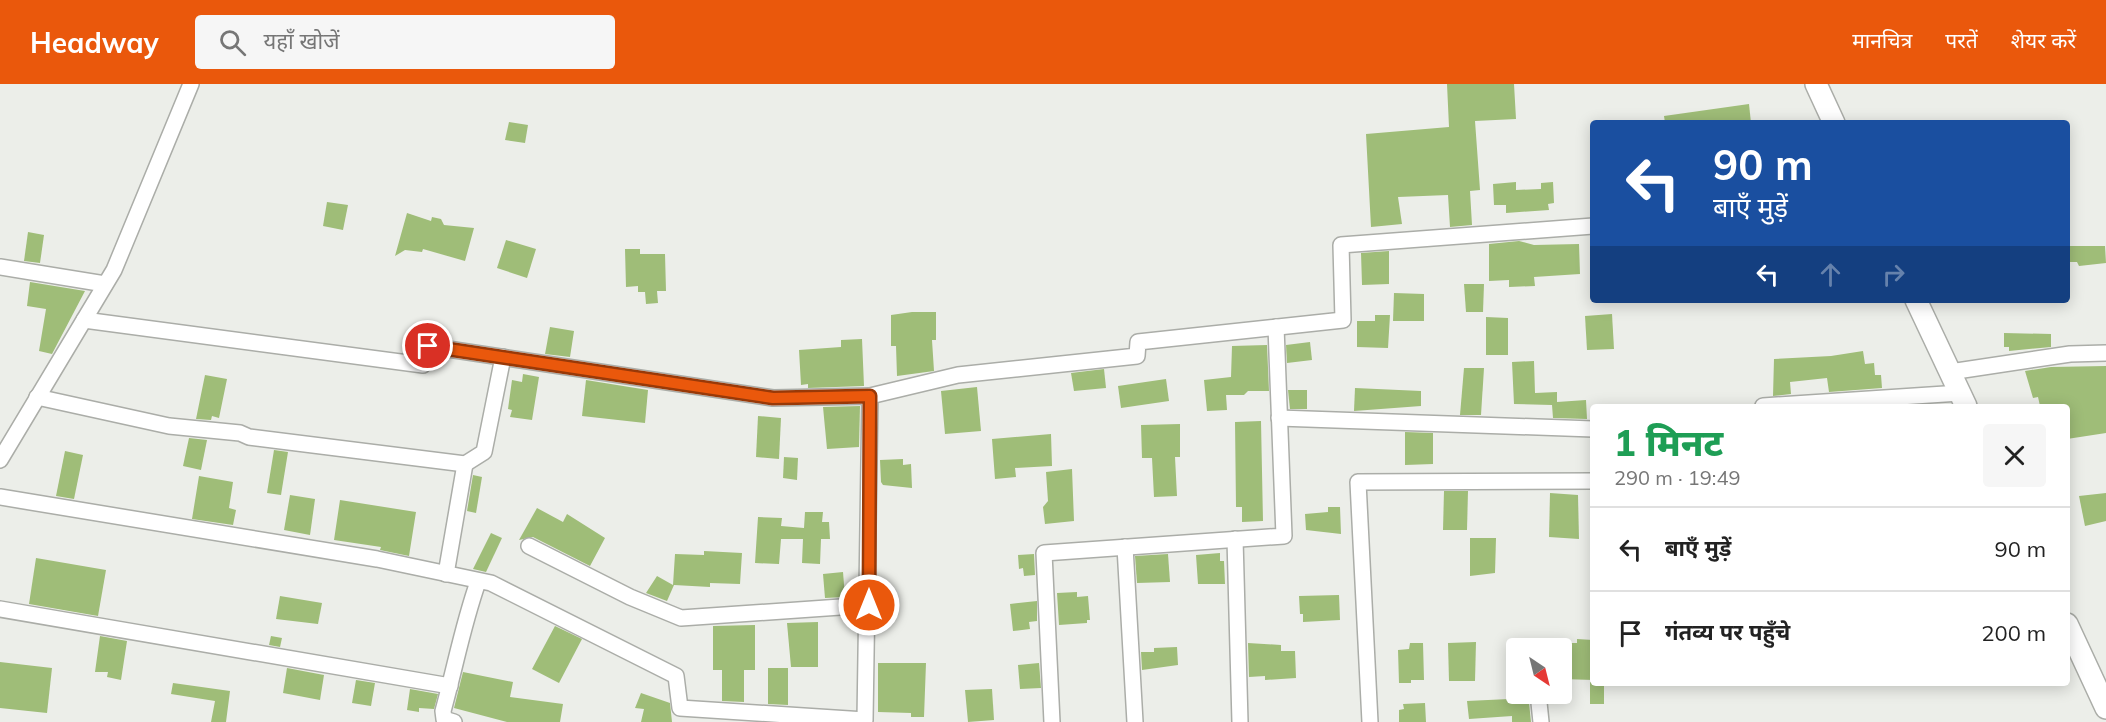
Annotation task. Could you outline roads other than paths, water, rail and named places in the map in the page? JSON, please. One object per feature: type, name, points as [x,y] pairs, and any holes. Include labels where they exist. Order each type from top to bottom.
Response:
[{"type":"main road","points":[[1816,84],[1833,120]]},
{"type":"main road","points":[[1917,303],[1963,400]]},
{"type":"main road","points":[[2070,630],[2106,708]]},
{"type":"street","points":[[0,460],[114,270],[190,84]]},
{"type":"street","points":[[84,320],[423,365],[428,346],[773,398],[870,396],[958,375],[1137,357],[1138,342],[1343,320],[1341,245],[1590,226]]},
{"type":"street","points":[[0,267],[105,284]]},
{"type":"street","points":[[1052,722],[1044,552],[1284,536],[1276,327]]},
{"type":"street","points":[[1950,372],[2070,354],[2106,353]]},
{"type":"street","points":[[37,397],[169,426],[240,433],[249,437],[465,464],[484,452],[502,357]]},
{"type":"street","points":[[0,497],[366,557],[491,583],[676,676],[680,715],[865,720],[869,605],[870,396]]},
{"type":"street","points":[[1830,404],[1963,400]]},
{"type":"street","points":[[1279,418],[1590,429]]},
{"type":"street","points":[[446,574],[465,464]]},
{"type":"street","points":[[1370,722],[1358,482],[1590,481]]},
{"type":"street","points":[[1235,539],[1240,722]]},
{"type":"street","points":[[528,546],[630,597],[681,618],[869,605]]},
{"type":"street","points":[[1125,547],[1135,722]]},
{"type":"street","points":[[454,722],[444,719],[443,711],[462,643],[465,616],[478,582]]},
{"type":"street","points":[[0,609],[450,686]]},
{"type":"street","points":[[1539,704],[1541,722]]}]
